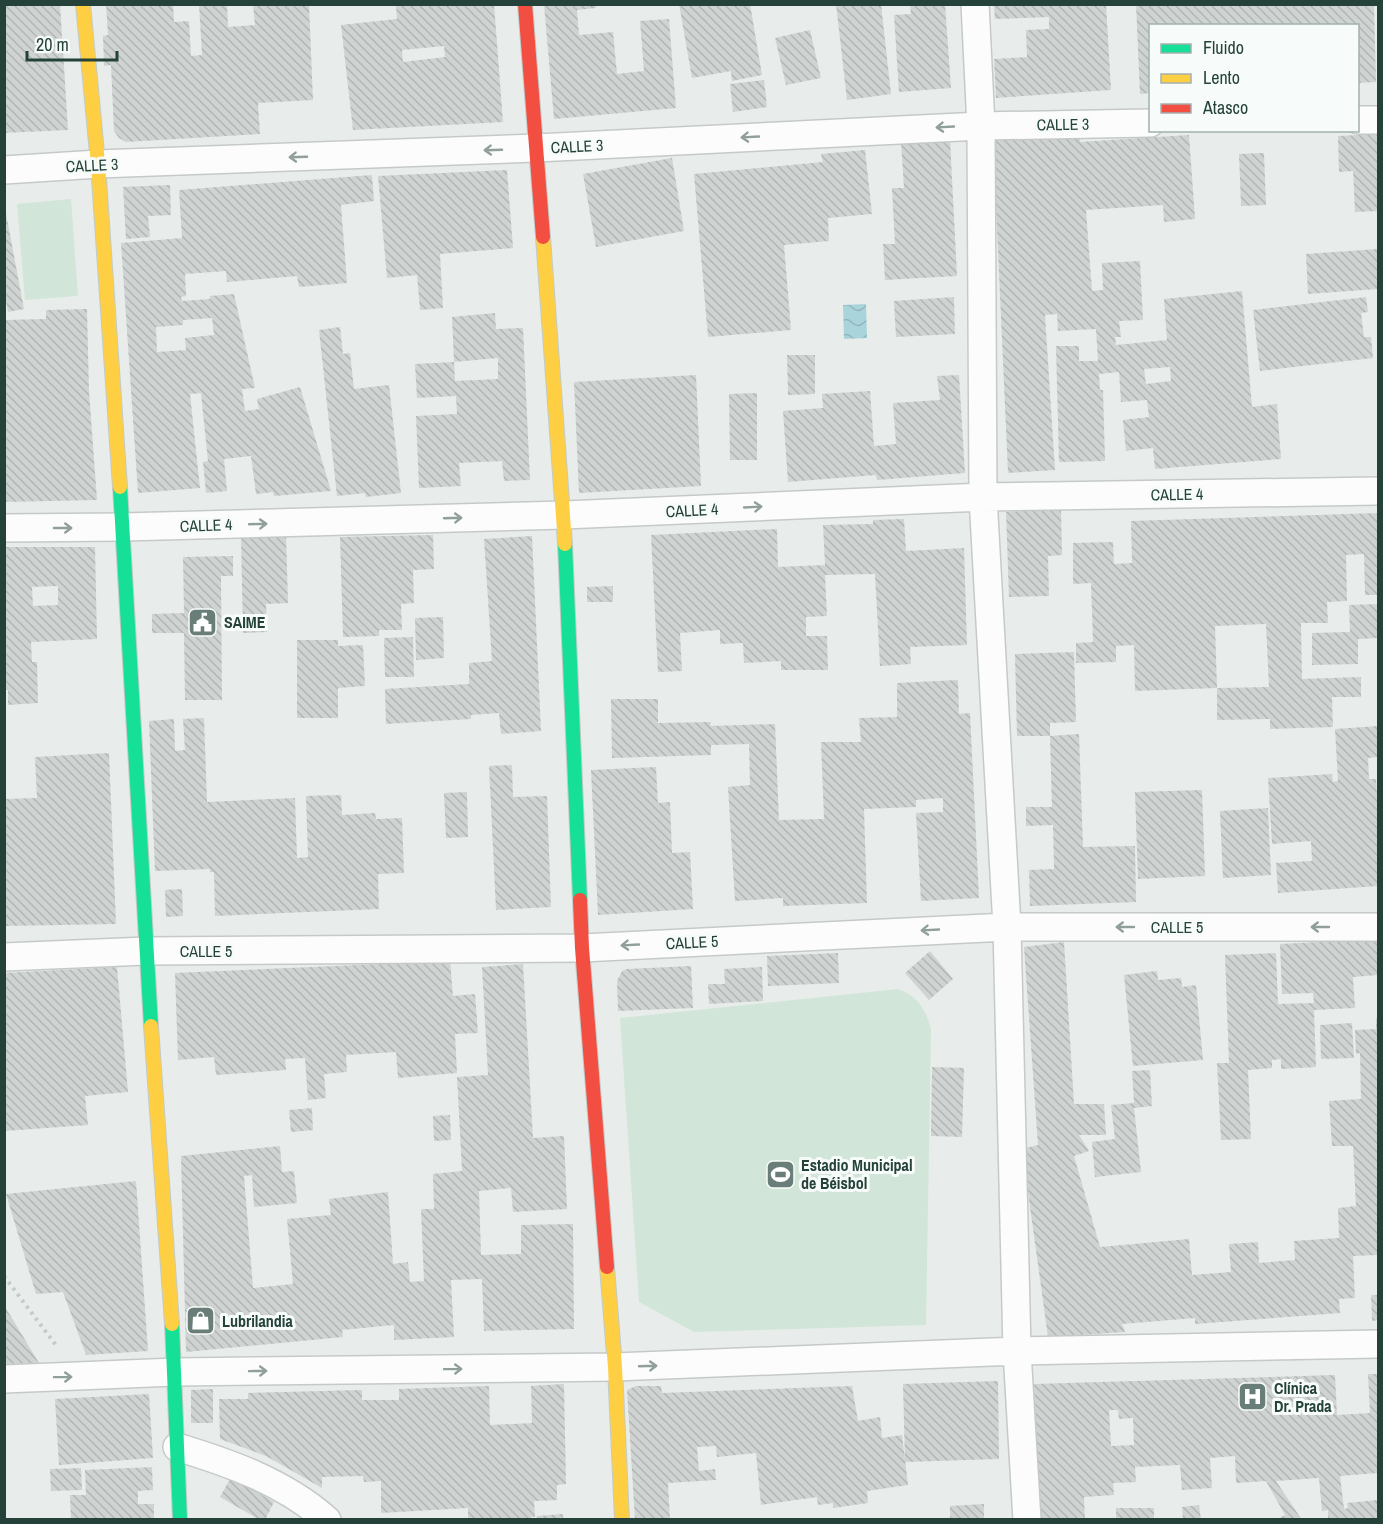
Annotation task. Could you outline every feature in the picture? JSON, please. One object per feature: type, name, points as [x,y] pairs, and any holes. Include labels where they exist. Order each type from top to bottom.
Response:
[{"type":"street","points":[[83,4],[98,164],[123,527],[146,951],[176,1372],[180,1520]]},
{"type":"street","points":[[525,4],[564,515],[582,948],[615,1367],[622,1520]]},
{"type":"street","points":[[975,4],[981,126],[983,497],[1007,927],[1017,1351],[1027,1520]]},
{"type":"street","points":[[1359,120],[1378,120]]},
{"type":"street","name":"CALLE 3","points":[[4,170],[98,164],[536,148],[981,126],[1149,123]]},
{"type":"street","name":"CALLE 4","points":[[4,528],[564,515],[983,497],[1378,491]]},
{"type":"street","name":"CALLE 5","points":[[4,957],[146,951],[582,948],[1007,927],[1378,927]]},
{"type":"street","points":[[4,1379],[176,1372],[615,1367],[1017,1351],[1378,1344]]},
{"type":"street","points":[[177,1448],[224,1461],[256,1475],[288,1492],[327,1520]]},
{"type":"path","points":[[4,1276],[80,1377]]},
{"type":"green space","points":[[71,199],[78,296],[25,300],[17,204]]},
{"type":"green space","name":"Estadio Municipal de Béisbol","points":[[898,989],[916,1000],[927,1017],[931,1030],[926,1325],[694,1332],[639,1302],[620,1018]]},
{"type":"water","points":[[866,304],[867,338],[844,339],[843,305]]},
{"type":"building","points":[[4,4],[60,4],[68,130],[4,133]]},
{"type":"building","points":[[106,4],[173,4],[174,22],[189,21],[191,56],[202,55],[199,4],[227,4],[228,27],[255,25],[253,4],[309,4],[313,100],[258,103],[260,134],[126,142],[114,131],[111,65],[104,66],[103,36],[108,35]]},
{"type":"building","points":[[396,4],[494,4],[503,122],[353,130],[341,25],[397,19]],"holes":[[[444,46],[445,57],[403,62],[402,50]]]},
{"type":"building","points":[[544,4],[596,4],[596,8],[577,10],[579,35],[613,32],[617,74],[644,71],[640,21],[669,19],[676,108],[554,119]]},
{"type":"building","points":[[679,4],[750,4],[762,75],[732,81],[731,71],[692,78]]},
{"type":"building","points":[[836,4],[881,4],[891,94],[847,100]]},
{"type":"building","points":[[910,4],[945,4],[951,88],[899,92],[894,15],[911,14]]},
{"type":"building","points":[[994,4],[1106,4],[1111,90],[996,98],[994,59],[1027,57],[1026,30],[1049,29],[1049,17],[995,19]]},
{"type":"building","points":[[1136,4],[1374,4],[1376,82],[1359,83],[1359,24],[1149,24],[1149,93],[1140,94]]},
{"type":"building","points":[[810,30],[821,78],[786,85],[775,38]]},
{"type":"building","points":[[764,80],[767,107],[733,112],[730,84]]},
{"type":"building","points":[[1378,134],[1378,211],[1355,212],[1353,171],[1339,172],[1338,136]]},
{"type":"building","points":[[1189,135],[1195,219],[1164,222],[1163,205],[1086,210],[1092,291],[1103,290],[1102,263],[1140,261],[1143,320],[1119,321],[1121,337],[1115,337],[1116,345],[1167,340],[1164,299],[1242,291],[1252,407],[1277,404],[1281,459],[1155,469],[1153,448],[1126,451],[1123,420],[1149,417],[1147,400],[1121,402],[1119,372],[1099,374],[1100,390],[1103,390],[1105,461],[1059,462],[1056,346],[1079,346],[1079,361],[1098,361],[1096,329],[1058,331],[1057,314],[1045,315],[1055,470],[1008,473],[993,139],[1080,136],[1080,142]],"holes":[[[1170,367],[1171,381],[1146,384],[1144,369]]]},
{"type":"building","points":[[950,139],[957,276],[885,280],[883,244],[895,244],[892,188],[904,188],[901,142]]},
{"type":"building","points":[[865,150],[872,214],[828,218],[829,241],[784,245],[791,330],[708,337],[694,174],[823,162],[821,154]]},
{"type":"building","points":[[1264,153],[1266,205],[1241,206],[1239,154]]},
{"type":"building","points":[[672,158],[684,231],[596,247],[583,174]]},
{"type":"building","points":[[507,170],[513,248],[440,254],[443,308],[420,310],[417,275],[387,278],[378,176]]},
{"type":"building","points":[[372,175],[374,201],[341,205],[347,283],[299,287],[297,276],[227,282],[226,271],[185,274],[186,296],[181,297],[182,301],[234,294],[255,388],[242,389],[245,411],[259,409],[257,399],[300,387],[331,491],[274,496],[273,492],[256,494],[251,456],[224,459],[227,491],[206,493],[203,462],[208,461],[201,393],[190,394],[200,488],[138,493],[121,243],[182,238],[179,190]],"holes":[[[212,318],[214,335],[185,338],[186,350],[157,352],[156,327],[183,325],[183,320]]]},
{"type":"building","points":[[170,185],[171,215],[148,216],[150,237],[126,239],[123,187]]},
{"type":"building","points":[[5,208],[24,309],[8,312],[5,296]]},
{"type":"building","points":[[1378,249],[1378,289],[1308,294],[1306,254]]},
{"type":"building","points":[[954,297],[955,334],[896,337],[894,301]]},
{"type":"building","points":[[1366,297],[1368,312],[1361,313],[1364,337],[1371,337],[1373,358],[1260,371],[1253,310]]},
{"type":"building","points":[[87,309],[89,391],[97,500],[4,502],[4,320],[46,319],[46,310]]},
{"type":"building","points":[[495,313],[496,329],[523,328],[530,480],[504,481],[502,461],[459,463],[461,486],[419,488],[416,416],[457,414],[456,396],[417,398],[415,364],[454,362],[452,317]],"holes":[[[498,358],[498,379],[455,381],[454,362]]]},
{"type":"building","points":[[340,327],[343,354],[350,353],[354,389],[389,385],[401,493],[366,497],[365,493],[337,496],[319,330]]},
{"type":"building","points":[[787,355],[815,355],[815,394],[788,395]]},
{"type":"building","points":[[696,375],[701,486],[579,493],[574,382]]},
{"type":"building","points":[[959,375],[965,473],[877,480],[876,475],[788,482],[783,411],[823,408],[822,394],[870,391],[874,446],[896,444],[893,403],[940,400],[937,376]]},
{"type":"building","points":[[757,393],[757,460],[730,460],[729,394]]},
{"type":"building","points":[[1061,509],[1062,555],[1048,556],[1049,596],[1009,597],[1006,512]]},
{"type":"building","points":[[1378,513],[1378,595],[1365,595],[1364,554],[1346,555],[1347,601],[1327,602],[1328,623],[1301,623],[1302,679],[1361,677],[1361,697],[1332,697],[1333,727],[1270,729],[1270,719],[1217,720],[1217,688],[1135,691],[1134,645],[1116,646],[1116,662],[1076,663],[1076,643],[1093,642],[1091,583],[1073,584],[1073,543],[1113,542],[1114,564],[1132,563],[1131,521]],"holes":[[[1266,624],[1269,687],[1217,688],[1215,626]]]},
{"type":"building","points":[[904,519],[906,551],[964,548],[967,645],[910,647],[911,664],[880,666],[875,574],[825,575],[827,616],[806,617],[806,636],[827,636],[828,670],[781,670],[781,661],[744,663],[743,643],[720,644],[720,630],[680,633],[682,671],[658,672],[651,535],[777,529],[778,567],[825,565],[823,525],[873,524],[873,520]]},
{"type":"building","points":[[286,535],[288,603],[266,604],[267,632],[243,633],[241,537]]},
{"type":"building","points":[[433,535],[434,569],[413,570],[414,603],[401,604],[402,630],[379,630],[379,636],[343,637],[340,537]]},
{"type":"building","points":[[532,536],[541,731],[501,734],[499,713],[471,715],[471,719],[386,724],[385,689],[469,684],[469,663],[492,661],[484,539]]},
{"type":"building","points":[[4,547],[95,547],[97,639],[31,642],[32,662],[37,662],[38,703],[8,705],[8,690],[4,690]],"holes":[[[58,586],[58,605],[33,606],[32,587]]]},
{"type":"building","points":[[233,556],[233,576],[221,576],[222,700],[185,700],[184,633],[152,633],[152,614],[184,613],[183,557]]},
{"type":"building","points":[[613,586],[613,602],[587,602],[587,587]]},
{"type":"building","points":[[1378,604],[1378,638],[1358,639],[1358,664],[1312,665],[1312,633],[1350,632],[1349,605]]},
{"type":"building","points":[[443,617],[444,658],[416,660],[415,618]]},
{"type":"building","points":[[413,637],[414,677],[385,677],[384,638]]},
{"type":"building","points":[[297,640],[338,640],[338,646],[363,645],[365,686],[338,688],[338,718],[297,718]]},
{"type":"building","points":[[1074,652],[1076,722],[1050,723],[1050,736],[1017,736],[1015,654]]},
{"type":"building","points":[[958,680],[959,714],[970,713],[979,898],[921,901],[916,813],[943,812],[943,798],[916,800],[916,807],[864,809],[867,903],[783,906],[783,898],[735,901],[728,787],[750,785],[749,744],[711,745],[711,755],[612,758],[611,699],[658,699],[658,723],[711,722],[710,726],[775,724],[779,820],[824,819],[821,742],[861,742],[859,718],[897,717],[897,683]]},
{"type":"building","points":[[204,718],[207,802],[295,798],[297,858],[308,857],[306,796],[341,795],[342,815],[375,813],[376,819],[402,818],[404,873],[378,874],[379,909],[215,916],[214,872],[210,872],[210,869],[155,871],[149,721],[174,719],[175,751],[185,750],[183,719]]},
{"type":"building","points":[[1378,726],[1378,757],[1368,758],[1369,779],[1376,779],[1378,886],[1278,893],[1276,863],[1312,861],[1311,841],[1272,844],[1268,778],[1332,774],[1333,782],[1338,781],[1335,729]]},
{"type":"building","points":[[1079,734],[1083,847],[1135,846],[1136,902],[1030,906],[1029,870],[1054,869],[1053,825],[1026,826],[1026,807],[1052,807],[1050,736]]},
{"type":"building","points":[[109,753],[116,924],[4,926],[4,799],[37,798],[35,757]]},
{"type":"building","points":[[512,765],[513,797],[547,796],[551,907],[496,910],[489,766]]},
{"type":"building","points":[[656,767],[658,803],[670,802],[672,853],[690,852],[693,909],[598,915],[591,770]]},
{"type":"building","points":[[1202,790],[1205,876],[1138,879],[1135,792]]},
{"type":"building","points":[[467,792],[468,837],[446,838],[444,793]]},
{"type":"building","points":[[1268,808],[1271,875],[1223,878],[1220,811]]},
{"type":"building","points":[[182,889],[183,916],[166,917],[165,890]]},
{"type":"building","points":[[1378,939],[1378,975],[1353,977],[1355,1008],[1314,1010],[1316,1067],[1281,1069],[1281,1059],[1272,1060],[1272,1068],[1248,1070],[1251,1139],[1221,1140],[1217,1063],[1229,1063],[1225,955],[1276,953],[1278,1004],[1314,1003],[1313,993],[1282,994],[1280,944]]},
{"type":"building","points":[[1064,942],[1074,1104],[1104,1104],[1106,1135],[1079,1135],[1089,1151],[1074,1156],[1100,1247],[1189,1239],[1192,1275],[1231,1272],[1229,1244],[1258,1242],[1259,1263],[1295,1260],[1294,1241],[1339,1238],[1338,1208],[1356,1206],[1353,1146],[1332,1146],[1329,1101],[1361,1099],[1360,1053],[1356,1054],[1355,1030],[1376,1029],[1376,1018],[1378,1018],[1378,1255],[1353,1256],[1355,1298],[1339,1299],[1340,1313],[1195,1324],[1195,1318],[1122,1324],[1125,1332],[1048,1337],[1022,1149],[1038,1145],[1024,947]]},
{"type":"building","points":[[930,951],[953,979],[929,1000],[905,973]]},
{"type":"building","points":[[838,953],[839,983],[768,986],[767,956]]},
{"type":"building","points":[[450,961],[453,996],[475,994],[478,1033],[455,1034],[457,1073],[398,1078],[396,1052],[346,1055],[347,1072],[324,1074],[326,1098],[308,1100],[305,1058],[285,1059],[286,1070],[216,1075],[214,1057],[178,1060],[175,973]]},
{"type":"building","points":[[523,964],[533,1138],[564,1136],[567,1209],[513,1212],[511,1188],[479,1191],[481,1255],[521,1254],[521,1225],[573,1224],[574,1329],[484,1331],[482,1279],[451,1280],[454,1337],[394,1340],[394,1325],[342,1330],[343,1337],[186,1352],[181,1156],[280,1146],[282,1172],[294,1171],[297,1203],[254,1207],[252,1175],[244,1176],[253,1288],[293,1284],[287,1219],[331,1215],[329,1199],[388,1192],[393,1264],[408,1262],[410,1282],[424,1281],[421,1209],[434,1209],[433,1174],[462,1171],[457,1077],[488,1075],[482,967]]},
{"type":"building","points":[[691,966],[693,1008],[618,1011],[617,981],[622,971]]},
{"type":"building","points":[[117,967],[128,1092],[85,1096],[88,1125],[4,1131],[4,973]]},
{"type":"building","points":[[762,967],[763,1001],[709,1004],[708,984],[725,984],[724,969]]},
{"type":"building","points":[[1157,971],[1158,980],[1181,978],[1182,987],[1196,985],[1203,1060],[1133,1066],[1124,975]]},
{"type":"building","points":[[1352,1023],[1354,1058],[1321,1059],[1320,1025]]},
{"type":"building","points":[[932,1067],[964,1068],[962,1137],[931,1136]]},
{"type":"building","points":[[1150,1070],[1152,1106],[1134,1108],[1141,1172],[1095,1177],[1092,1142],[1115,1139],[1111,1105],[1134,1103],[1132,1071]]},
{"type":"building","points":[[312,1108],[313,1130],[291,1132],[289,1110]]},
{"type":"building","points":[[450,1115],[451,1140],[434,1141],[433,1116]]},
{"type":"building","points":[[136,1181],[148,1351],[86,1355],[63,1292],[36,1294],[6,1194]]},
{"type":"building","points":[[1371,1295],[1378,1295],[1378,1320],[1372,1321]]},
{"type":"building","points":[[4,1305],[39,1363],[4,1364]]},
{"type":"building","points":[[1368,1374],[1378,1374],[1378,1473],[1340,1476],[1344,1509],[1348,1508],[1347,1503],[1378,1500],[1378,1520],[1328,1520],[1328,1510],[1322,1511],[1319,1478],[1276,1481],[1302,1520],[1275,1520],[1285,1515],[1266,1481],[1236,1483],[1235,1456],[1210,1458],[1212,1488],[1182,1490],[1180,1465],[1135,1467],[1136,1482],[1113,1483],[1114,1495],[1084,1497],[1085,1520],[1041,1520],[1034,1384],[1335,1375],[1337,1415],[1370,1413]],"holes":[[[1109,1410],[1118,1410],[1119,1419],[1133,1418],[1134,1445],[1111,1446]]]},
{"type":"building","points":[[998,1381],[999,1459],[905,1462],[903,1384]]},
{"type":"building","points":[[564,1384],[566,1484],[557,1485],[557,1500],[534,1501],[535,1517],[531,1517],[531,1520],[468,1520],[468,1508],[381,1513],[381,1481],[364,1482],[363,1476],[322,1477],[322,1488],[266,1456],[220,1439],[219,1399],[248,1399],[248,1393],[362,1390],[362,1400],[399,1400],[399,1389],[489,1386],[490,1425],[532,1423],[531,1386]]},
{"type":"building","points":[[636,1386],[661,1386],[662,1393],[852,1386],[858,1421],[880,1417],[882,1438],[902,1435],[908,1485],[867,1491],[868,1503],[833,1508],[833,1503],[818,1505],[817,1497],[761,1505],[756,1453],[717,1457],[716,1446],[697,1447],[699,1471],[715,1469],[716,1480],[668,1483],[670,1520],[635,1520],[627,1390]]},
{"type":"building","points":[[213,1389],[213,1423],[191,1423],[191,1390]]},
{"type":"building","points":[[149,1394],[153,1458],[59,1465],[55,1399]]},
{"type":"building","points":[[152,1467],[153,1490],[138,1491],[138,1504],[154,1504],[154,1520],[71,1520],[70,1495],[86,1495],[85,1470]]},
{"type":"building","points":[[81,1468],[82,1490],[51,1491],[50,1469]]},
{"type":"building","points":[[231,1477],[274,1502],[265,1520],[260,1520],[220,1497]]},
{"type":"building","points":[[984,1504],[984,1520],[950,1520],[950,1506]]},
{"type":"building","points":[[1199,1505],[1201,1520],[1183,1520],[1182,1507]]},
{"type":"building","points":[[1116,1508],[1154,1508],[1154,1520],[1116,1520]]},
{"type":"building","points":[[563,1514],[563,1520],[537,1520],[537,1516]]},
{"type":"traffic: fast","points":[[120,487],[151,1026]]},
{"type":"traffic: fast","points":[[565,544],[580,900]]},
{"type":"traffic: fast","points":[[172,1324],[180,1520]]},
{"type":"traffic: slow","points":[[83,4],[98,164],[120,487]]},
{"type":"traffic: slow","points":[[543,237],[565,544]]},
{"type":"traffic: slow","points":[[151,1026],[172,1324]]},
{"type":"traffic: slow","points":[[607,1267],[615,1367],[622,1520]]},
{"type":"traffic: jam","points":[[525,4],[543,237]]},
{"type":"traffic: jam","points":[[580,900],[607,1267]]},
{"type":"place","name":"SAIME","points":[[203,622]]},
{"type":"place","name":"Estadio Municipal de Béisbol","points":[[780,1174]]},
{"type":"place","name":"Lubrilandia","points":[[201,1321]]},
{"type":"place","name":"Clínica Dr. Prada","points":[[1253,1397]]}]
